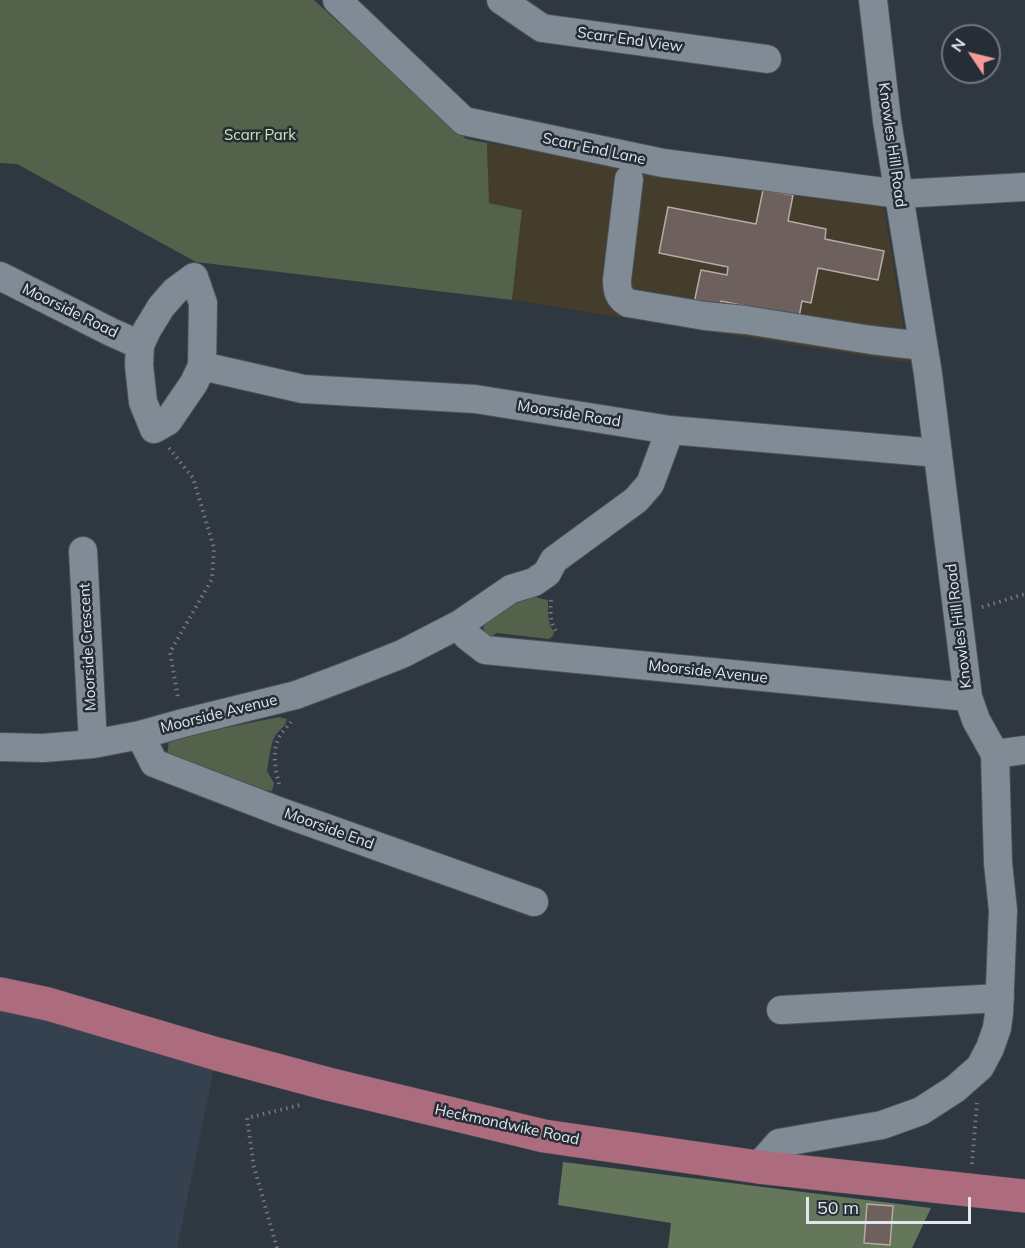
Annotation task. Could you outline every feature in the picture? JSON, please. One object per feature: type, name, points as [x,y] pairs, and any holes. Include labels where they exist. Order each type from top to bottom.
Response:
[{"type":"main road","name":"Heckmondwike Road","points":[[0,994],[48,1004],[328,1084],[544,1136],[758,1167],[1025,1196]]},
{"type":"street","name":"Scarr End View","points":[[501,0],[542,28],[767,59]]},
{"type":"street","name":"Knowles Hill Road","points":[[758,1167],[779,1143],[882,1125],[921,1112],[955,1089],[980,1068],[990,1048],[997,1028],[1000,998],[1003,910],[998,863],[995,754],[976,720],[968,698],[938,453],[887,122],[873,0]]},
{"type":"street","name":"Scarr End Lane","points":[[346,3],[464,121],[663,163],[899,194],[1025,187]]},
{"type":"street","points":[[629,179],[617,280],[618,293],[622,300],[628,303],[705,316],[923,346]]},
{"type":"street","name":"Moorside Road","points":[[0,276],[140,345]]},
{"type":"street","points":[[194,277],[203,303],[202,366],[195,382],[168,421],[154,429],[142,402],[140,345],[161,307],[175,291],[194,277]]},
{"type":"street","name":"Moorside Road","points":[[202,366],[303,389],[475,399],[670,430],[938,453]]},
{"type":"street","name":"Moorside Avenue","points":[[0,747],[43,748],[93,744],[140,735],[296,695],[402,654],[460,624],[511,589],[534,582],[547,573],[554,560],[636,500],[650,484],[670,430]]},
{"type":"street","name":"Moorside Crescent","points":[[82,551],[93,744]]},
{"type":"street","name":"Moorside Avenue","points":[[460,624],[467,636],[485,650],[968,698]]},
{"type":"street","name":"Moorside End","points":[[140,735],[154,763],[281,812],[534,902]]},
{"type":"street","points":[[995,754],[1025,750]]},
{"type":"street","points":[[781,1010],[1000,998]]},
{"type":"path","points":[[154,429],[193,478],[214,548],[212,579],[170,652],[183,723]]},
{"type":"path","points":[[547,573],[552,626],[561,637],[560,657]]},
{"type":"path","points":[[958,615],[1025,594]]},
{"type":"path","points":[[281,812],[281,792],[274,753],[279,736],[297,713],[296,695]]},
{"type":"path","points":[[970,1189],[980,1068]]},
{"type":"path","points":[[277,1248],[255,1167],[247,1118],[324,1101],[328,1084]]},
{"type":"shaded area","points":[[487,143],[884,207],[909,363],[512,300],[522,210],[489,203]]},
{"type":"shaded area","points":[[0,994],[217,1054],[177,1248],[0,1248]]},
{"type":"green space","name":"Scarr Park","points":[[0,0],[314,0],[466,139],[487,143],[489,203],[522,210],[512,300],[196,262],[17,164],[0,163]]},
{"type":"green space","points":[[533,594],[538,598],[548,600],[548,617],[554,632],[553,636],[549,639],[497,633],[492,636],[485,633],[484,624],[489,615]]},
{"type":"green space","points":[[279,717],[287,719],[275,736],[271,749],[267,771],[274,783],[272,791],[167,758],[169,739]]},
{"type":"green space","points":[[563,1162],[931,1208],[912,1248],[668,1248],[671,1223],[558,1205]]},
{"type":"building","points":[[763,190],[793,195],[788,221],[826,229],[825,239],[884,251],[878,280],[818,268],[811,303],[802,301],[799,317],[721,301],[718,313],[693,308],[701,270],[727,275],[728,267],[659,253],[668,207],[756,224]]},
{"type":"building","points":[[867,1204],[893,1206],[890,1245],[864,1243]]}]
